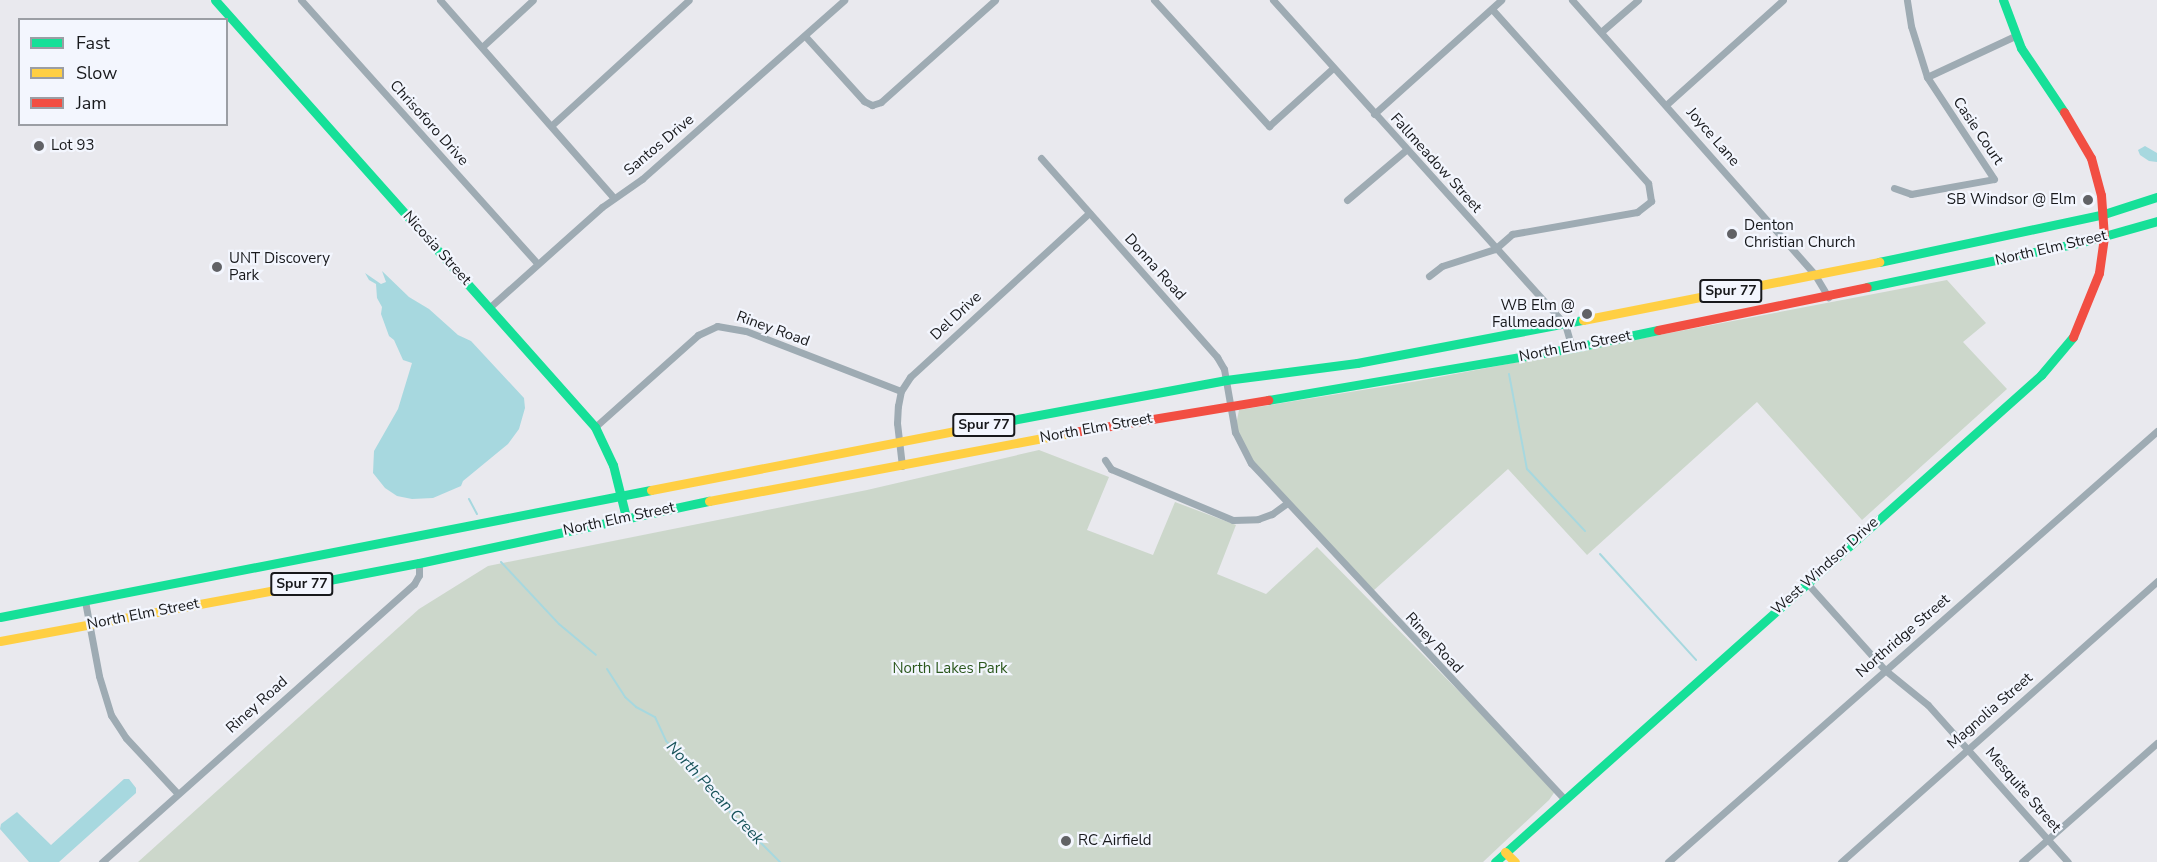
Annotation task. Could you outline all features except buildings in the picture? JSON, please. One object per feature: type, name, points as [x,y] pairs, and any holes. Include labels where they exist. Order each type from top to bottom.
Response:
[{"type":"main road","name":"Nicosia Street","points":[[215,0],[595,427],[613,465],[626,517]]},
{"type":"main road","points":[[2003,0],[2015,36]]},
{"type":"main road","name":"West Windsor Drive","points":[[1495,862],[2058,357],[2071,341],[2099,273],[2104,237],[2104,214],[2097,179],[2082,139],[2015,36]]},
{"type":"main road","name":"North Elm Street","points":[[0,617],[1226,380],[1357,363],[1565,324],[1815,275],[2104,214],[2157,198]]},
{"type":"main road","name":"North Elm Street","points":[[0,641],[419,563],[626,517],[1229,405],[1359,386],[1572,348],[1827,297],[2104,237],[2157,221]]},
{"type":"main road","points":[[1505,852],[1515,862]]},
{"type":"street","name":"Chrisoforo Drive","points":[[301,0],[537,263]]},
{"type":"street","points":[[440,0],[613,197]]},
{"type":"street","points":[[482,47],[533,0]]},
{"type":"street","points":[[552,125],[688,0]]},
{"type":"street","name":"Santos Drive","points":[[490,307],[613,197],[642,179],[844,0]]},
{"type":"street","points":[[805,36],[864,101],[872,105],[881,102],[994,0]]},
{"type":"street","points":[[1154,0],[1269,126],[1333,68]]},
{"type":"street","name":"Fallmeadow Street","points":[[1273,0],[1565,324],[1572,348]]},
{"type":"street","points":[[1374,114],[1501,0]]},
{"type":"street","name":"Joyce Lane","points":[[1572,0],[1815,275],[1827,297]]},
{"type":"street","points":[[1601,32],[1638,0]]},
{"type":"street","points":[[1666,105],[1783,0]]},
{"type":"street","name":"Casie Court","points":[[1894,188],[1911,194],[1994,179],[1927,77],[1911,26],[1907,0]]},
{"type":"street","points":[[1429,276],[1442,266],[1496,249],[1512,234],[1637,212],[1651,201],[1652,192],[1648,183],[1492,9]]},
{"type":"street","points":[[1927,77],[2015,36]]},
{"type":"street","points":[[1347,200],[1406,150]]},
{"type":"street","name":"Donna Road","points":[[1041,158],[1210,348],[1222,365],[1229,405]]},
{"type":"street","name":"Del Drive","points":[[901,391],[910,377],[1089,213]]},
{"type":"street","name":"Riney Road","points":[[595,427],[698,335],[717,326],[746,331],[901,391]]},
{"type":"street","points":[[901,391],[897,423],[902,466]]},
{"type":"street","name":"Riney Road","points":[[1229,405],[1235,432],[1245,455],[1287,503],[1564,799]]},
{"type":"street","name":"Northridge Street","points":[[1668,862],[2157,431]]},
{"type":"street","points":[[1105,460],[1111,469],[1233,520],[1258,519],[1272,514],[1287,503]]},
{"type":"street","name":"Riney Road","points":[[102,862],[414,584],[419,575],[419,563]]},
{"type":"street","name":"Magnolia Street","points":[[1840,862],[2157,581]]},
{"type":"street","name":"Mesquite Street","points":[[1806,582],[1885,670],[1928,705],[2068,862]]},
{"type":"street","points":[[85,601],[104,696],[111,715],[126,738],[178,795]]},
{"type":"street","points":[[2022,862],[2157,743]]},
{"type":"green space","points":[[1947,280],[1986,323],[1963,342],[2007,389],[1862,520],[1757,402],[1587,555],[1508,469],[1373,591],[1258,467],[1246,451],[1236,425],[1239,410],[1418,381]]},
{"type":"green space","name":"North Lakes Park","points":[[1039,450],[1109,477],[1087,530],[1153,555],[1175,502],[1236,525],[1217,574],[1266,594],[1317,547],[1556,790],[1549,800],[1483,862],[138,862],[419,609],[488,566],[867,490]]},
{"type":"water","points":[[2145,146],[2157,153],[2157,162],[2149,161],[2140,155],[2138,150]]},
{"type":"water","points":[[382,271],[409,297],[429,309],[458,335],[471,341],[524,398],[525,408],[519,429],[508,444],[463,481],[461,486],[433,498],[412,499],[397,496],[385,488],[373,473],[374,451],[398,409],[412,363],[403,360],[394,340],[389,336],[381,314],[382,307],[377,298],[376,284],[369,280],[365,273],[381,284],[386,282]]},
{"type":"water","points":[[124,779],[129,779],[136,788],[136,793],[59,862],[29,862],[0,829],[1,824],[17,812],[51,845]]},
{"type":"waterway","points":[[1509,374],[1527,469],[1585,531]]},
{"type":"waterway","name":"North Pecan Creek","points":[[469,499],[477,514]]},
{"type":"waterway","points":[[1600,554],[1696,660]]},
{"type":"waterway","name":"North Pecan Creek","points":[[501,562],[559,624],[596,655]]},
{"type":"waterway","name":"North Pecan Creek","points":[[607,669],[625,697],[636,707],[655,717],[666,741],[691,765],[696,776],[709,785],[732,814],[780,862]]},
{"type":"traffic: fast","points":[[215,0],[595,427],[613,465],[626,517]]},
{"type":"traffic: fast","points":[[2003,0],[2021,48],[2064,112]]},
{"type":"traffic: fast","points":[[1879,262],[2104,214],[2157,197]]},
{"type":"traffic: fast","points":[[1867,287],[2083,242],[2157,221]]},
{"type":"traffic: fast","points":[[959,430],[1226,380],[1357,363],[1583,320]]},
{"type":"traffic: fast","points":[[1268,400],[1572,348],[1658,330]]},
{"type":"traffic: fast","points":[[1495,862],[2041,375],[2073,337]]},
{"type":"traffic: fast","points":[[0,617],[651,490]]},
{"type":"traffic: fast","points":[[298,586],[419,563],[709,501]]},
{"type":"traffic: slow","points":[[1583,320],[1879,262]]},
{"type":"traffic: slow","points":[[651,490],[959,430]]},
{"type":"traffic: slow","points":[[709,501],[1068,433]]},
{"type":"traffic: slow","points":[[0,641],[298,586]]},
{"type":"traffic: slow","points":[[1505,852],[1515,862]]},
{"type":"traffic: jam","points":[[2064,112],[2091,158],[2101,195],[2104,237],[2099,273],[2073,337]]},
{"type":"traffic: jam","points":[[1658,330],[1867,287]]},
{"type":"traffic: jam","points":[[1068,433],[1268,400]]},
{"type":"place","name":"Lot 93","points":[[39,146]]},
{"type":"place","name":"SB Windsor @ Elm","points":[[2088,200]]},
{"type":"place","name":"Denton Christian Church","points":[[1732,234]]},
{"type":"place","name":"UNT Discovery Park","points":[[217,267]]},
{"type":"place","name":"WB Elm @ Fallmeadow","points":[[1587,314]]},
{"type":"place","name":"RC Airfield","points":[[1066,841]]}]
